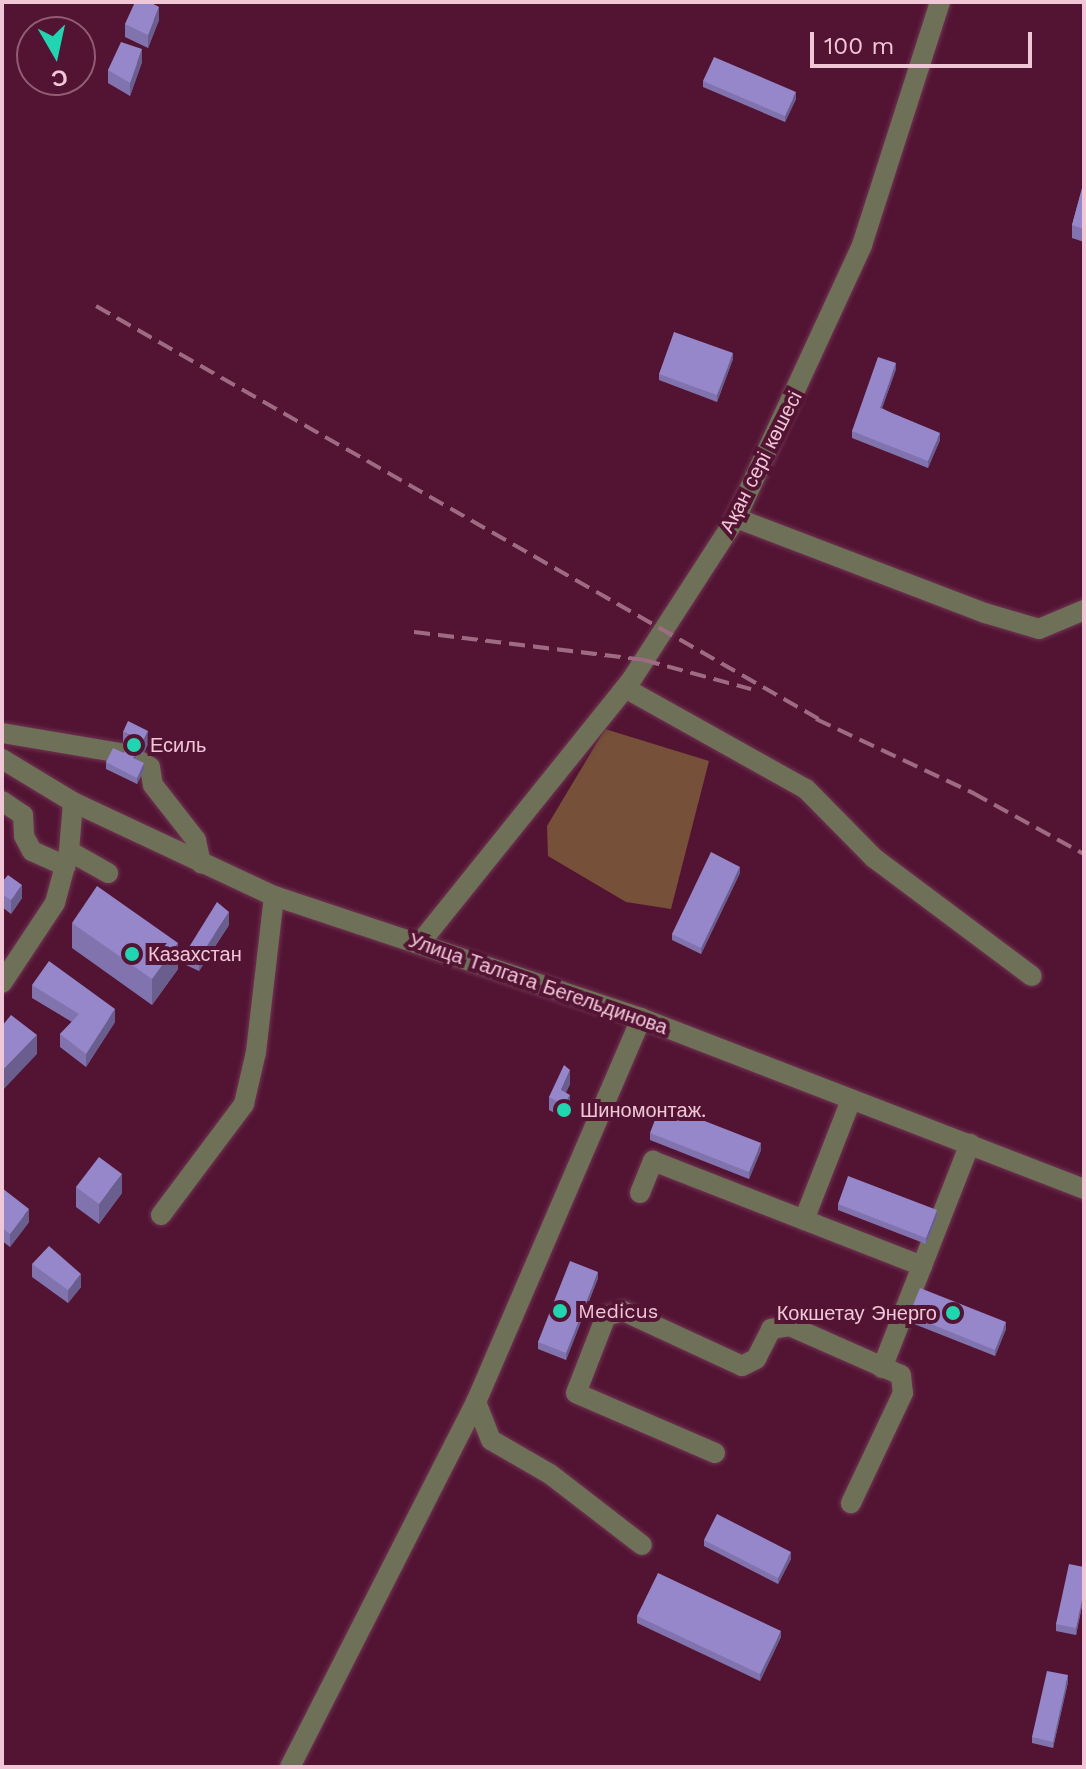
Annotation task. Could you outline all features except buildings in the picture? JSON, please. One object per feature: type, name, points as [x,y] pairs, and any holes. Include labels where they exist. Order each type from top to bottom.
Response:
[{"type":"street","name":"Ақан сері көшесі","points":[[420,943],[625,688],[736,518],[862,245],[940,2]]},
{"type":"street","points":[[736,518],[985,613],[1039,629],[1084,610]]},
{"type":"street","points":[[625,688],[806,789],[874,858],[1032,976]]},
{"type":"street","points":[[2,733],[131,756],[150,767],[153,785],[196,840],[201,863]]},
{"type":"street","name":"Улица Талгата Бегельдинова","points":[[2,759],[73,802],[274,896],[641,1018],[1084,1189]]},
{"type":"street","points":[[2,801],[23,815],[24,836],[32,851],[68,858],[108,873]]},
{"type":"street","points":[[2,983],[55,903],[68,858],[73,802]]},
{"type":"street","points":[[161,1215],[244,1104],[259,1029],[274,896]]},
{"type":"street","points":[[290,1767],[476,1402],[641,1018]]},
{"type":"street","points":[[804,1220],[851,1100]]},
{"type":"street","points":[[882,1368],[970,1144]]},
{"type":"street","points":[[640,1193],[653,1161],[922,1266]]},
{"type":"street","points":[[715,1453],[576,1393],[606,1316],[623,1311],[742,1366],[756,1359],[771,1329],[781,1325],[901,1375],[903,1393],[851,1503]]},
{"type":"street","points":[[476,1402],[491,1440],[550,1474],[642,1545]]},
{"type":"shaded area","points":[[605,729],[709,761],[671,909],[626,902],[548,856],[547,826]]},
{"type":"railway","points":[[96,306],[824,722]]},
{"type":"railway","points":[[414,632],[644,660],[751,689]]},
{"type":"railway","points":[[816,719],[973,793],[1084,854]]},
{"type":"place","name":"Есиль","points":[[134,745]]},
{"type":"place","name":"Казахстан","points":[[132,954]]},
{"type":"place","name":"Шиномонтаж.","points":[[564,1110]]},
{"type":"place","name":"Medicus","points":[[560,1311]]},
{"type":"place","name":"Кокшетау Энерго","points":[[953,1313]]}]
